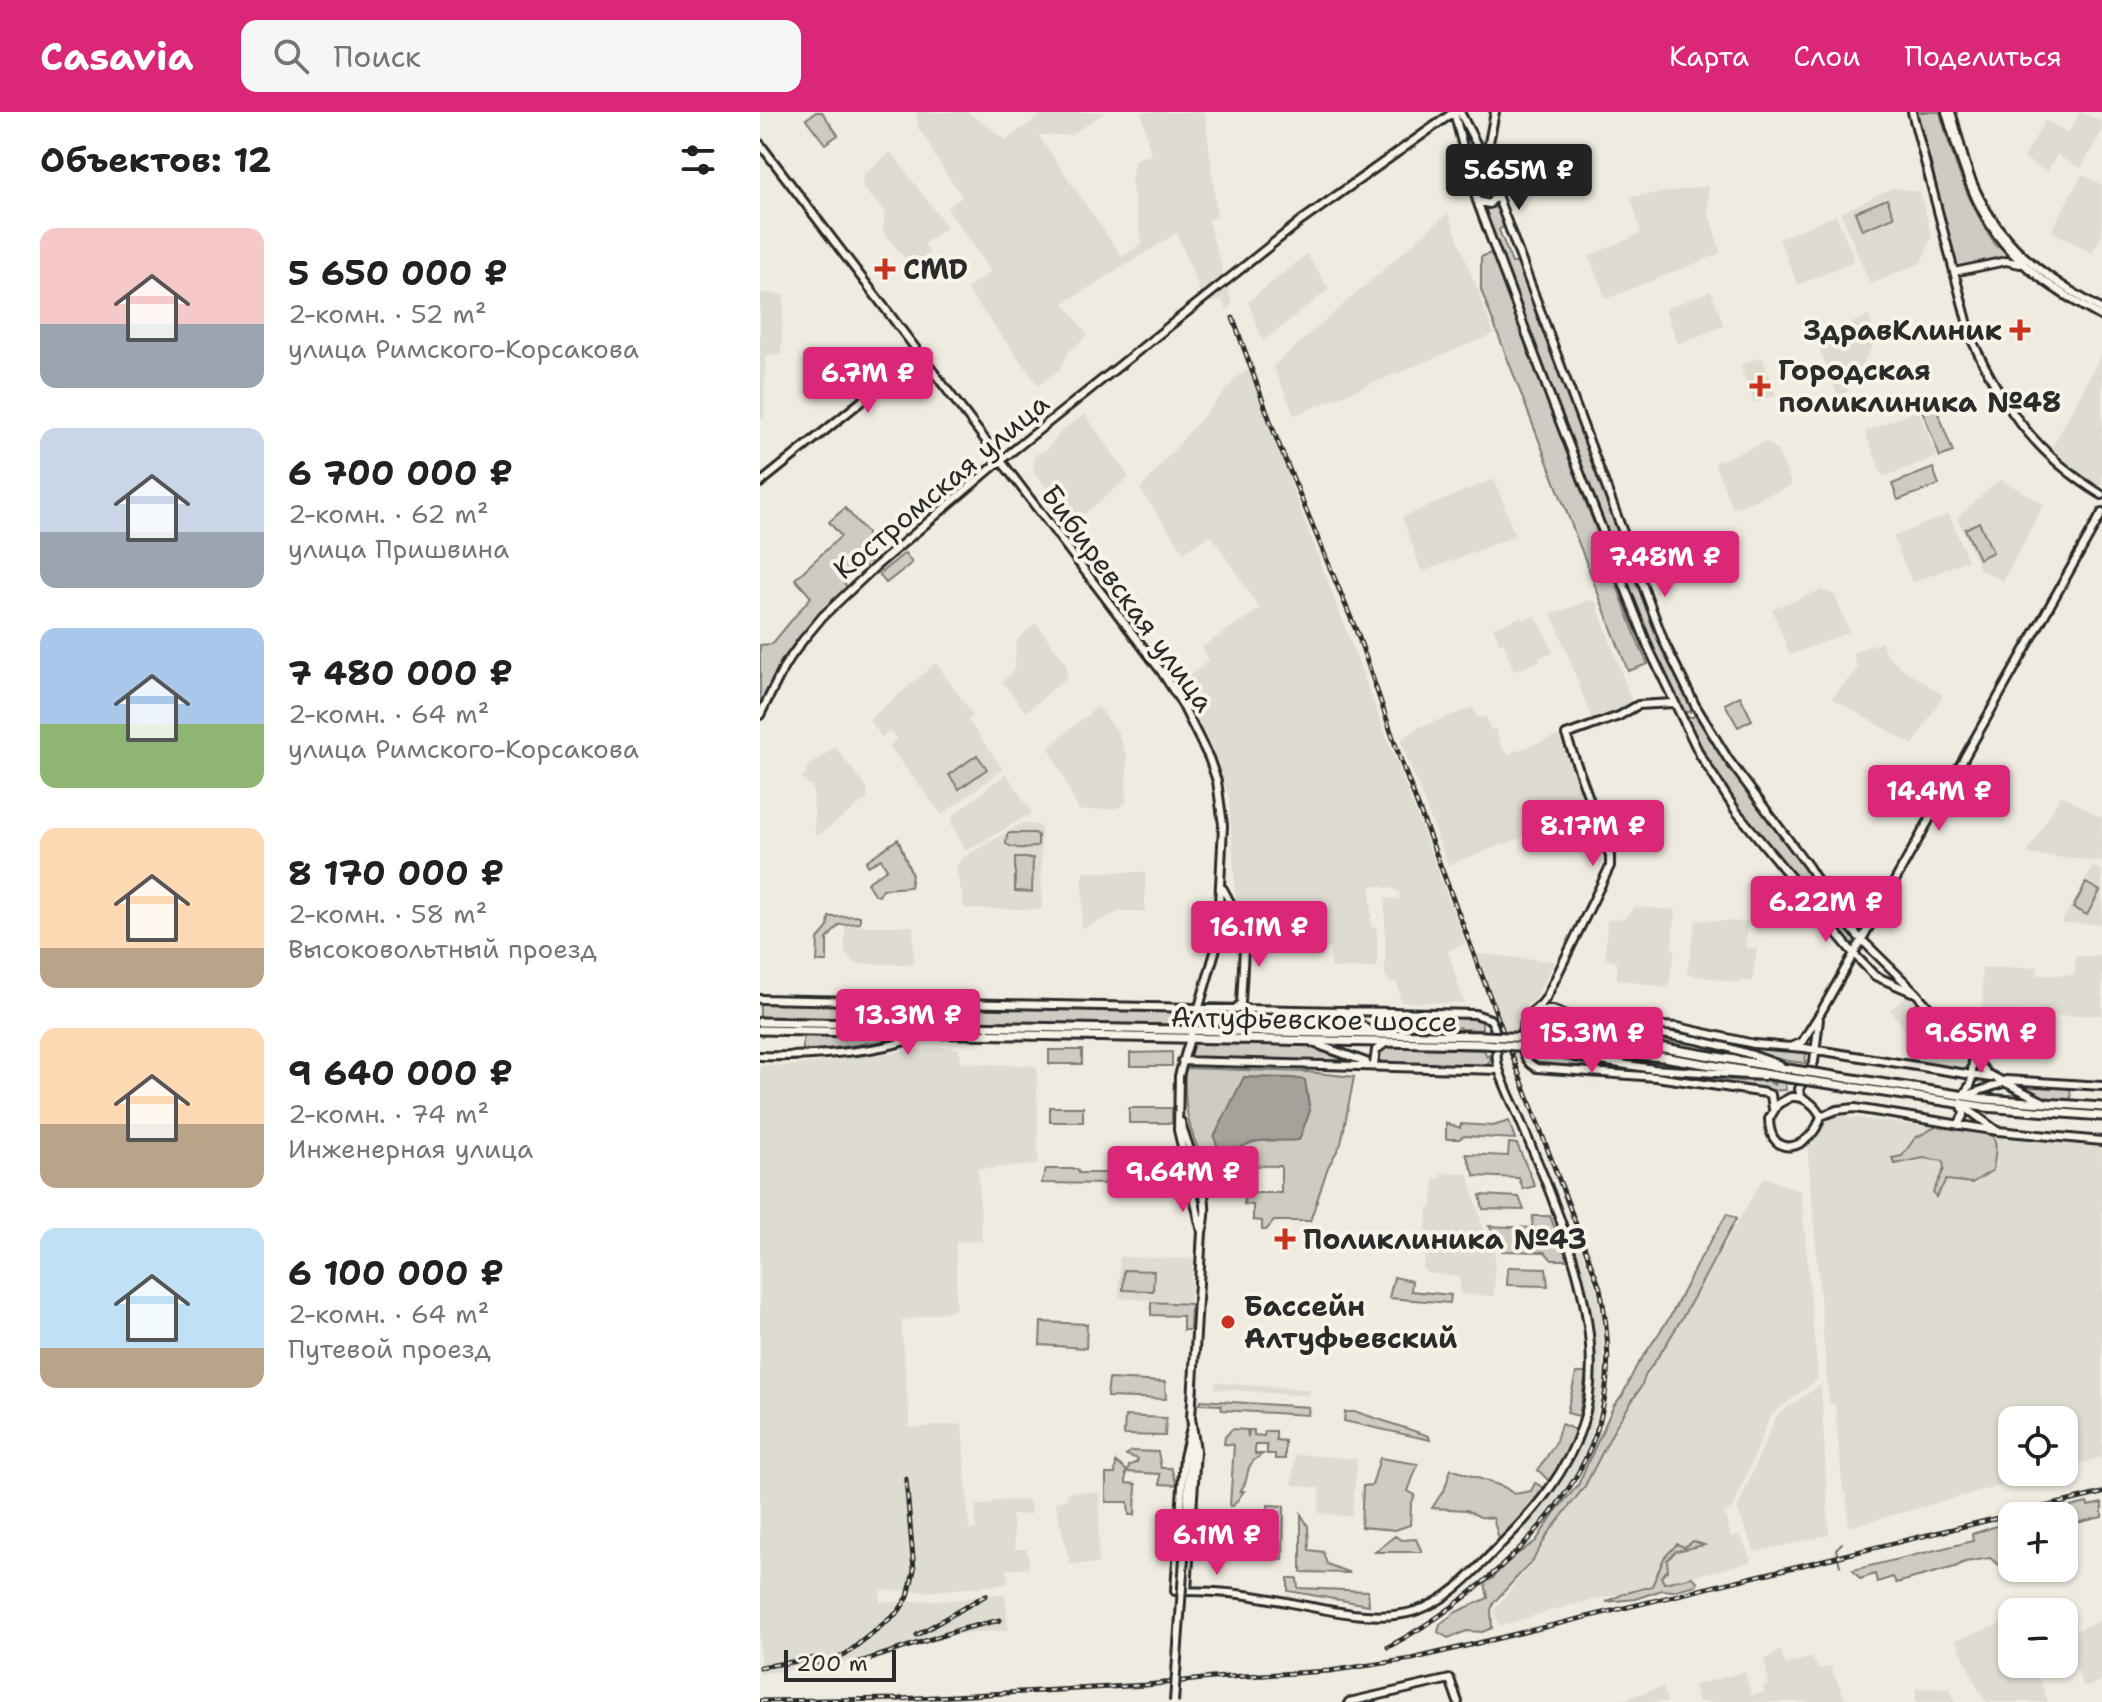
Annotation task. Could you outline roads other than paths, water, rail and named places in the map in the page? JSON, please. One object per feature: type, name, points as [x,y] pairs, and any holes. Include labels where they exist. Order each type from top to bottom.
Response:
[{"type":"main road","points":[[1454,112],[1477,201],[1649,649],[1675,707],[1706,766],[1736,811],[1853,953],[1875,976],[1916,993]]},
{"type":"main road","name":"Костромская улица","points":[[760,715],[785,665],[823,616],[875,567],[1000,461],[1301,221],[1454,112]]},
{"type":"main road","points":[[1460,112],[1489,170],[1666,645],[1695,705],[1735,769],[1808,866],[1822,893],[1971,1057],[1996,1078]]},
{"type":"main road","points":[[1489,170],[1489,136],[1495,112]]},
{"type":"main road","points":[[1912,112],[1972,340],[2014,418],[2060,466],[2102,495]]},
{"type":"main road","points":[[1949,112],[1974,198],[2009,251],[2048,285],[2102,317]]},
{"type":"main road","points":[[1949,112],[1969,175],[2004,237],[2044,275],[2102,310]]},
{"type":"main road","name":"Бибиревская улица","points":[[760,144],[1161,671],[1192,722],[1209,758],[1220,797],[1224,838],[1217,945],[1182,1061],[1179,1107],[1183,1133],[1203,1189],[1206,1212],[1202,1232],[1191,1428]]},
{"type":"main road","points":[[1477,201],[1489,204],[1497,195]]},
{"type":"main road","points":[[1954,272],[2006,261],[2022,265]]},
{"type":"main road","points":[[760,483],[920,354]]},
{"type":"main road","points":[[1791,1047],[1804,1039],[1821,1012],[2102,513]]},
{"type":"main road","points":[[1649,649],[1649,644],[1656,640],[1666,645]]},
{"type":"main road","points":[[1695,705],[1689,715],[1682,715],[1675,707],[1638,705],[1619,716],[1566,735],[1610,859],[1606,878],[1547,996],[1537,1010],[1529,1014],[1524,1026],[1524,1055],[1530,1065],[1537,1068],[1751,1077],[1788,1073]]},
{"type":"main road","points":[[1222,885],[1228,902],[1242,921],[1245,941],[1241,1003],[1235,1009]]},
{"type":"main road","points":[[1217,945],[1224,935],[1232,932],[1241,934],[1245,941]]},
{"type":"main road","points":[[1875,976],[1888,975],[1890,969],[1887,964]]},
{"type":"main road","points":[[1242,994],[1244,1003],[1251,1009]]},
{"type":"main road","points":[[1547,996],[1549,1006],[1555,1011]]},
{"type":"main road","points":[[760,999],[1472,1014],[1488,1018],[1494,1027],[1499,1070],[1574,1264],[1586,1314],[1591,1380],[1582,1425],[1564,1468],[1535,1510],[1462,1583],[1432,1604],[1415,1611],[1371,1615],[1256,1596],[1175,1591],[1184,1457],[1191,1428]]},
{"type":"main road","points":[[1537,1010],[1555,1011],[1583,1021],[1670,1031],[1691,1030]]},
{"type":"main road","points":[[1343,1011],[1372,1033]]},
{"type":"main road","points":[[1374,1064],[1376,1050],[1389,1038],[1377,1023],[1380,1016],[1387,1012]]},
{"type":"main road","points":[[1801,1097],[1799,1089],[1817,1050],[1821,1012]]},
{"type":"main road","name":"Алтуфьевское шоссе","points":[[760,1022],[1301,1040],[1389,1038],[1651,1047],[2022,1111],[2102,1116]]},
{"type":"main road","points":[[1654,1029],[1754,1055],[1788,1073]]},
{"type":"main road","name":"Алтуфьевское шоссе","points":[[760,1030],[1372,1033],[1389,1038]]},
{"type":"main road","points":[[1534,1043],[1569,1033],[1691,1030],[1754,1044],[1805,1048],[2010,1082],[2102,1086]]},
{"type":"main road","points":[[1670,1031],[1684,1037]]},
{"type":"main road","points":[[760,1056],[800,1057],[897,1045],[921,1033]]},
{"type":"main road","points":[[1301,1040],[1358,1062]]},
{"type":"main road","points":[[1534,1043],[1574,1057],[1766,1093],[1771,1095],[1773,1109]]},
{"type":"main road","points":[[1805,1048],[1814,1062]]},
{"type":"main road","points":[[1960,1099],[1969,1089],[1974,1066],[1971,1057]]},
{"type":"main road","points":[[1182,1061],[1358,1062],[1499,1070]]},
{"type":"main road","points":[[1652,1072],[1690,1081]]},
{"type":"main road","points":[[1669,1074],[1686,1072]]},
{"type":"main road","points":[[1960,1099],[2010,1082],[2049,1105]]},
{"type":"main road","points":[[1801,1097],[1810,1102],[1821,1116],[1801,1145],[1791,1147],[1777,1141],[1772,1134],[1769,1119],[1773,1109],[1783,1100],[1801,1097]]},
{"type":"main road","points":[[1958,1125],[1964,1112],[1960,1099]]},
{"type":"main road","points":[[1960,1099],[1998,1131]]},
{"type":"main road","name":"Алтуфьевское шоссе","points":[[1960,1099],[2102,1107]]},
{"type":"main road","points":[[1821,1116],[1855,1108],[1998,1131],[2102,1141]]},
{"type":"main road","points":[[1187,1591],[1196,1450],[1191,1428]]},
{"type":"main road","points":[[1174,1702],[1191,1428]]},
{"type":"main road","points":[[1349,1702],[1450,1679],[1458,1702]]},
{"type":"waterway","points":[[1840,1566],[1836,1549],[1842,1543]]},
{"type":"railway","points":[[1233,318],[1277,440],[1358,635],[1402,764],[1600,1288],[1606,1329],[1608,1367],[1604,1402],[1582,1467],[1563,1497],[1511,1557],[1482,1583],[1421,1628],[1388,1647]]},
{"type":"railway","points":[[804,1672],[845,1655],[898,1612],[908,1597],[914,1570],[906,1479]]},
{"type":"railway","points":[[760,1701],[899,1699],[1146,1685],[1329,1671],[1412,1659],[2102,1493]]},
{"type":"railway","points":[[917,1635],[986,1595]]},
{"type":"railway","points":[[854,1664],[1000,1620]]},
{"type":"railway","points":[[760,1667],[817,1658]]},
{"type":"place","name":"CMD","points":[[885,269]]},
{"type":"place","name":"ЗдравКлиник","points":[[2020,330]]},
{"type":"place","name":"Городская поликлиника №48","points":[[1760,386]]},
{"type":"place","name":"Поликлиника №43","points":[[1285,1239]]},
{"type":"place","name":"Бассейн Алтуфьевский","points":[[1228,1322]]}]
